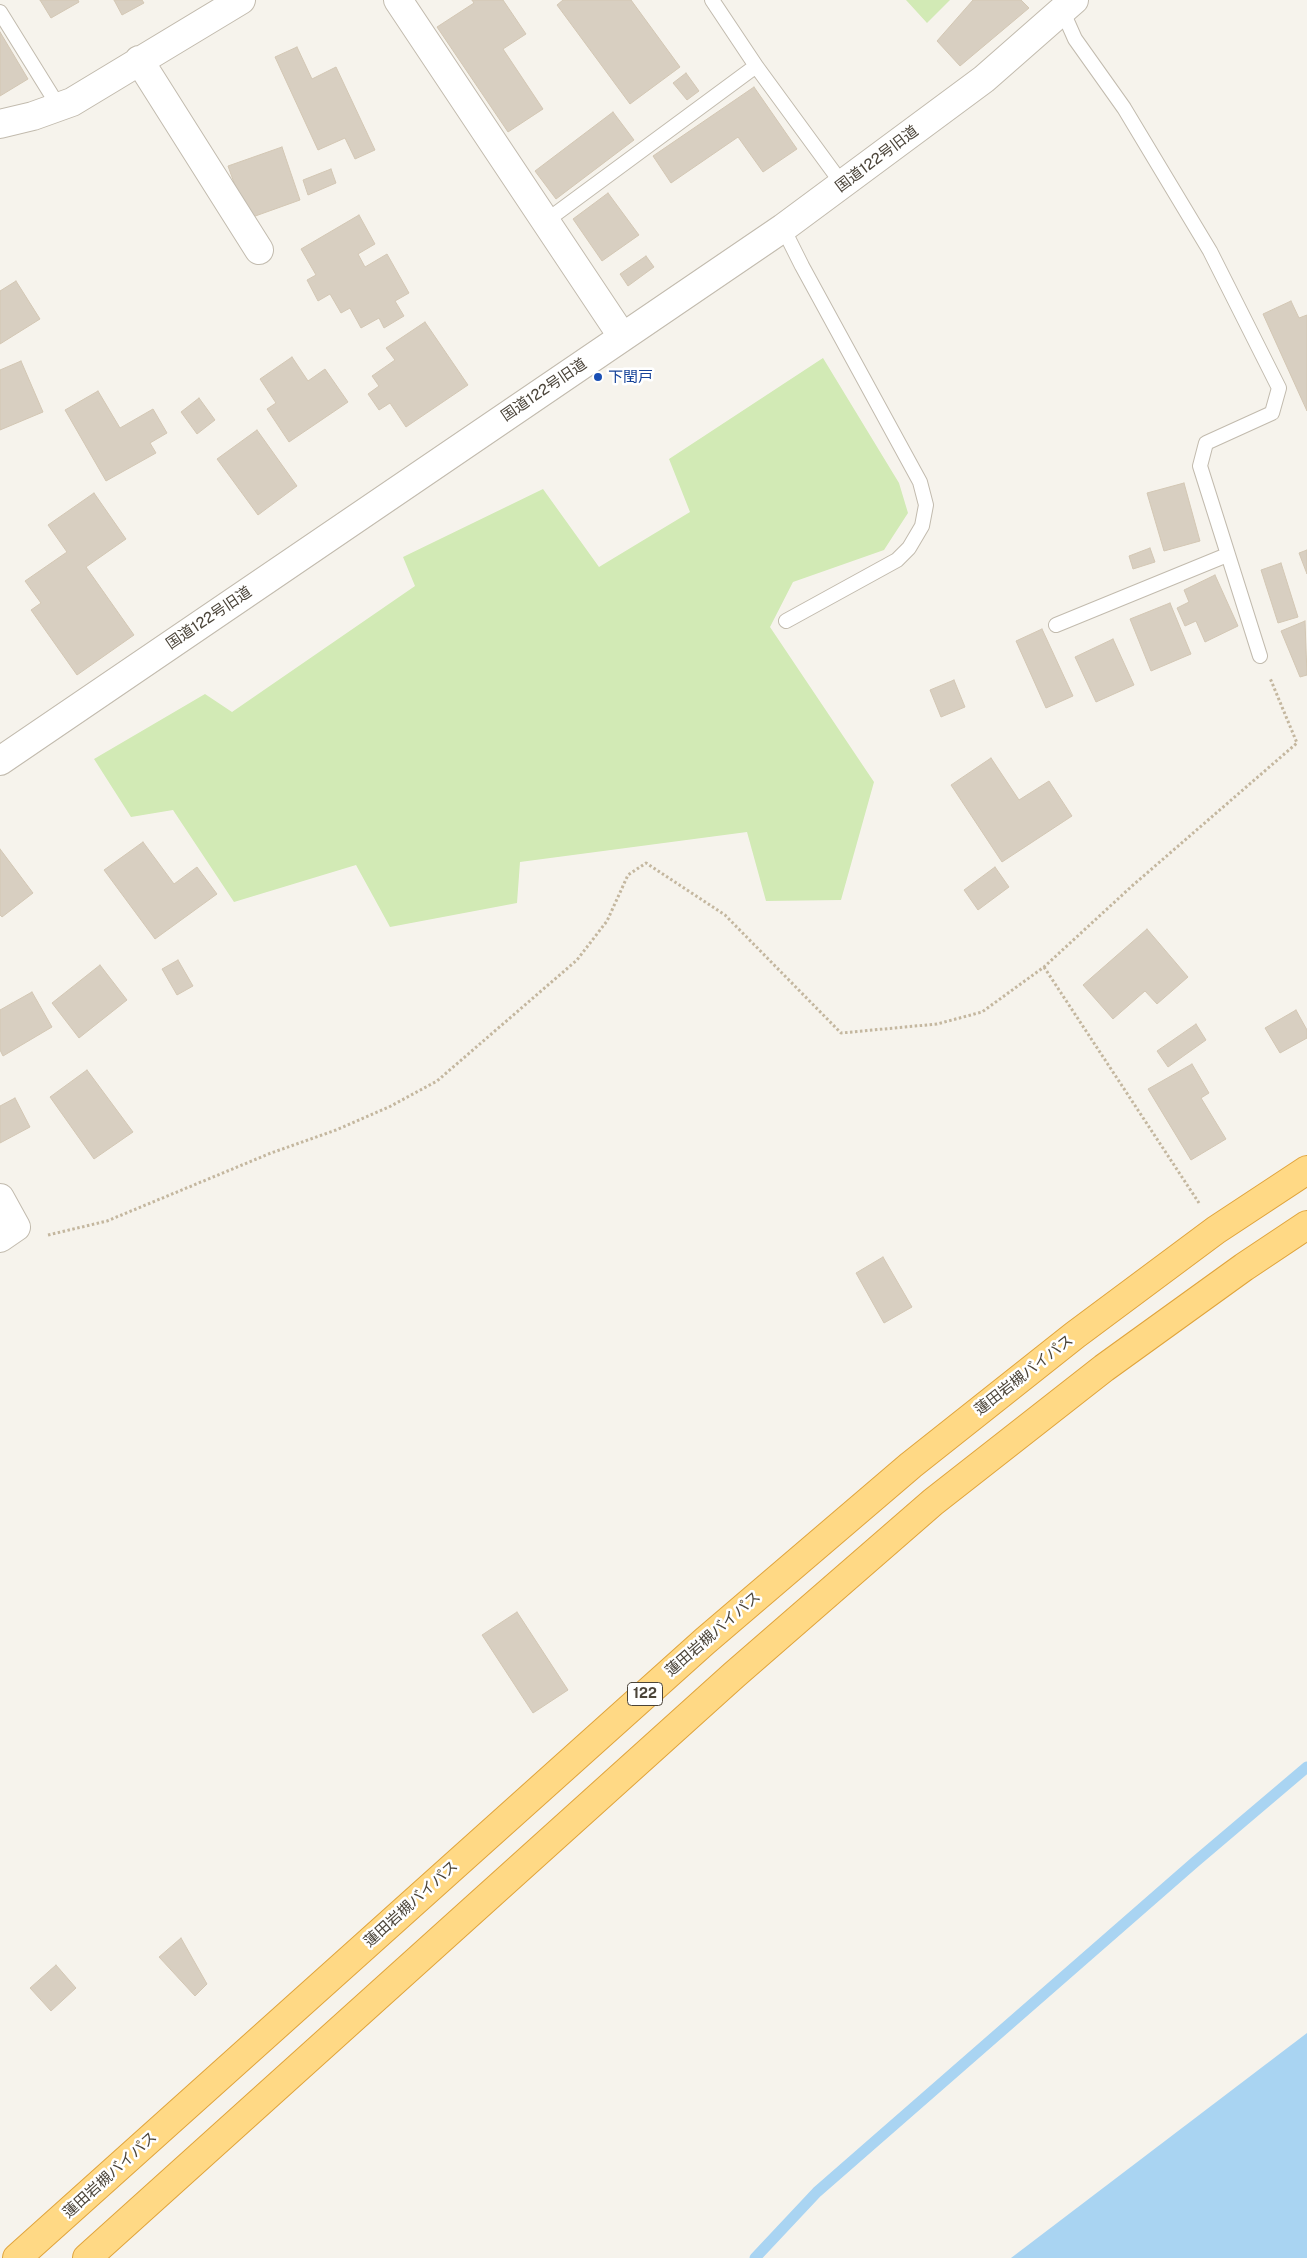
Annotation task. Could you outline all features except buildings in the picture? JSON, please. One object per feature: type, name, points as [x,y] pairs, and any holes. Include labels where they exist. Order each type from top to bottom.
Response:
[{"type":"highway","name":"蓮田岩槻バイパス","points":[[17,2258],[705,1641],[911,1464],[1075,1335],[1216,1230],[1307,1170]]},
{"type":"highway","points":[[87,2258],[742,1668],[932,1502],[1104,1368],[1244,1267],[1307,1225]]},
{"type":"street","points":[[0,124],[33,116],[72,102],[241,0]]},
{"type":"street","points":[[398,0],[622,336]]},
{"type":"street","name":"国道122号旧道","points":[[0,761],[783,228],[984,79],[1068,6]]},
{"type":"street","points":[[140,60],[259,250]]},
{"type":"street","points":[[0,1198],[8,1232]]},
{"type":"lane","points":[[712,0],[756,66],[843,185]]},
{"type":"lane","points":[[1068,6],[1075,39],[1124,108],[1210,252],[1279,388],[1272,413],[1206,443],[1200,466],[1260,656]]},
{"type":"lane","points":[[0,12],[59,106]]},
{"type":"lane","points":[[546,221],[756,66]]},
{"type":"lane","points":[[783,228],[920,482],[926,504],[922,526],[910,548],[897,560],[786,621]]},
{"type":"lane","points":[[1056,625],[1227,555]]},
{"type":"path","points":[[8,1232],[44,1236],[107,1221],[271,1154],[336,1130],[389,1107],[436,1081],[577,960],[607,921],[628,875],[646,863],[725,915],[841,1033],[937,1024],[982,1012],[1044,967],[1132,886],[1297,742],[1260,656]]},
{"type":"path","points":[[1044,967],[1216,1230]]},
{"type":"green space","points":[[906,0],[950,0],[927,23]]},
{"type":"green space","points":[[823,358],[899,483],[908,513],[884,550],[793,582],[770,627],[874,782],[841,900],[766,901],[747,832],[520,862],[517,903],[390,927],[356,865],[234,902],[173,810],[131,817],[94,759],[205,694],[232,712],[415,586],[403,557],[543,489],[599,567],[690,512],[669,459]]},
{"type":"water","points":[[1307,2033],[1307,2258],[1011,2258]]},
{"type":"waterway","points":[[755,2258],[817,2192],[1195,1862],[1307,1767]]},
{"type":"place","name":"下閏戸","points":[[598,377]]}]
